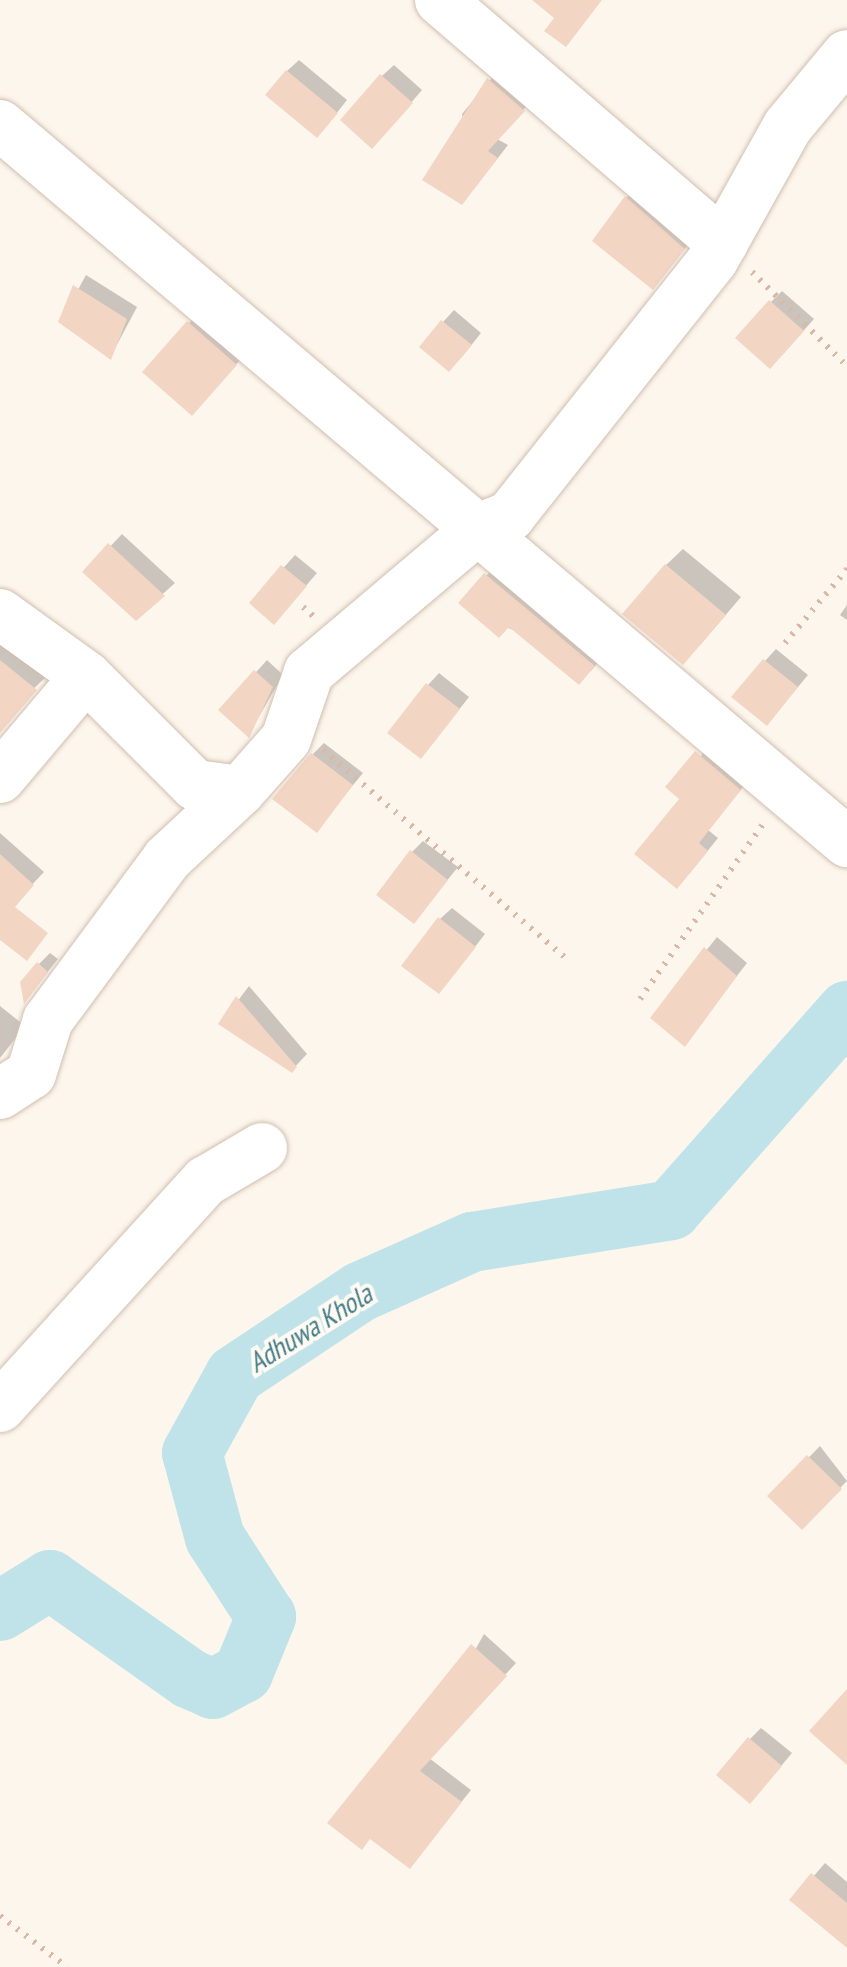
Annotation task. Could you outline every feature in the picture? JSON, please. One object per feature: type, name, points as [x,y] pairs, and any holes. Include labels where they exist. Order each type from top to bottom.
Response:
[{"type":"street","points":[[440,0],[723,243]]},
{"type":"street","points":[[0,1094],[31,1074],[48,1020],[167,860],[240,791],[292,724],[309,672],[478,529],[510,516],[723,243],[788,126],[847,55]]},
{"type":"street","points":[[0,125],[847,842]]},
{"type":"street","points":[[0,614],[86,676],[195,785],[240,791]]},
{"type":"street","points":[[0,778],[86,676]]},
{"type":"street","points":[[0,1407],[206,1181],[262,1148]]},
{"type":"path","points":[[723,243],[847,366]]},
{"type":"path","points":[[785,643],[847,569]]},
{"type":"path","points":[[292,724],[568,960]]},
{"type":"path","points":[[640,999],[787,791]]},
{"type":"path","points":[[0,1916],[67,1967]]},
{"type":"building","points":[[532,0],[602,0],[566,47],[544,31],[554,18]]},
{"type":"building","points":[[286,70],[338,113],[317,138],[265,95]]},
{"type":"building","points":[[380,74],[413,103],[372,149],[340,120]]},
{"type":"building","points":[[487,78],[525,111],[488,151],[498,158],[462,205],[422,180]]},
{"type":"building","points":[[625,196],[685,249],[653,290],[592,241]]},
{"type":"building","points":[[73,285],[127,319],[111,360],[58,322]]},
{"type":"building","points":[[769,300],[804,331],[770,369],[735,338]]},
{"type":"building","points":[[441,320],[472,345],[449,372],[419,347]]},
{"type":"building","points":[[187,321],[237,365],[192,416],[142,372]]},
{"type":"building","points":[[108,543],[165,596],[136,621],[82,572]]},
{"type":"building","points":[[665,564],[726,615],[683,665],[622,614]]},
{"type":"building","points":[[281,565],[307,586],[274,625],[249,603]]},
{"type":"building","points":[[484,573],[595,666],[579,685],[509,627],[499,638],[458,603]]},
{"type":"building","points":[[763,659],[798,687],[767,726],[731,697]]},
{"type":"building","points":[[0,660],[37,690],[0,733]]},
{"type":"building","points":[[254,670],[273,687],[249,738],[218,710]]},
{"type":"building","points":[[426,683],[460,709],[421,759],[387,733]]},
{"type":"building","points":[[695,751],[741,790],[699,843],[708,851],[677,889],[634,854],[679,799],[665,787]]},
{"type":"building","points":[[311,753],[353,785],[317,833],[272,799]]},
{"type":"building","points":[[410,850],[448,880],[414,924],[376,895]]},
{"type":"building","points":[[0,854],[34,885],[15,907],[48,933],[27,961],[0,940]]},
{"type":"building","points":[[438,917],[476,947],[439,994],[401,966]]},
{"type":"building","points":[[704,947],[737,976],[685,1047],[650,1018]]},
{"type":"building","points":[[37,962],[48,972],[24,1004],[20,982]]},
{"type":"building","points":[[236,996],[297,1067],[292,1073],[218,1024]]},
{"type":"building","points":[[807,1455],[842,1489],[802,1530],[767,1496]]},
{"type":"building","points":[[471,1644],[507,1676],[420,1771],[462,1802],[410,1869],[370,1839],[362,1850],[327,1823]]},
{"type":"building","points":[[847,1689],[847,1765],[809,1731]]},
{"type":"building","points":[[748,1737],[782,1766],[750,1804],[716,1775]]},
{"type":"building","points":[[811,1873],[847,1903],[847,1948],[789,1900]]},
{"type":"waterway","name":"Adhuwa Khola","points":[[0,1611],[50,1580],[190,1679],[213,1689],[243,1673],[266,1617],[215,1538],[192,1453],[235,1375],[360,1292],[472,1242],[671,1210],[847,1011]]}]
